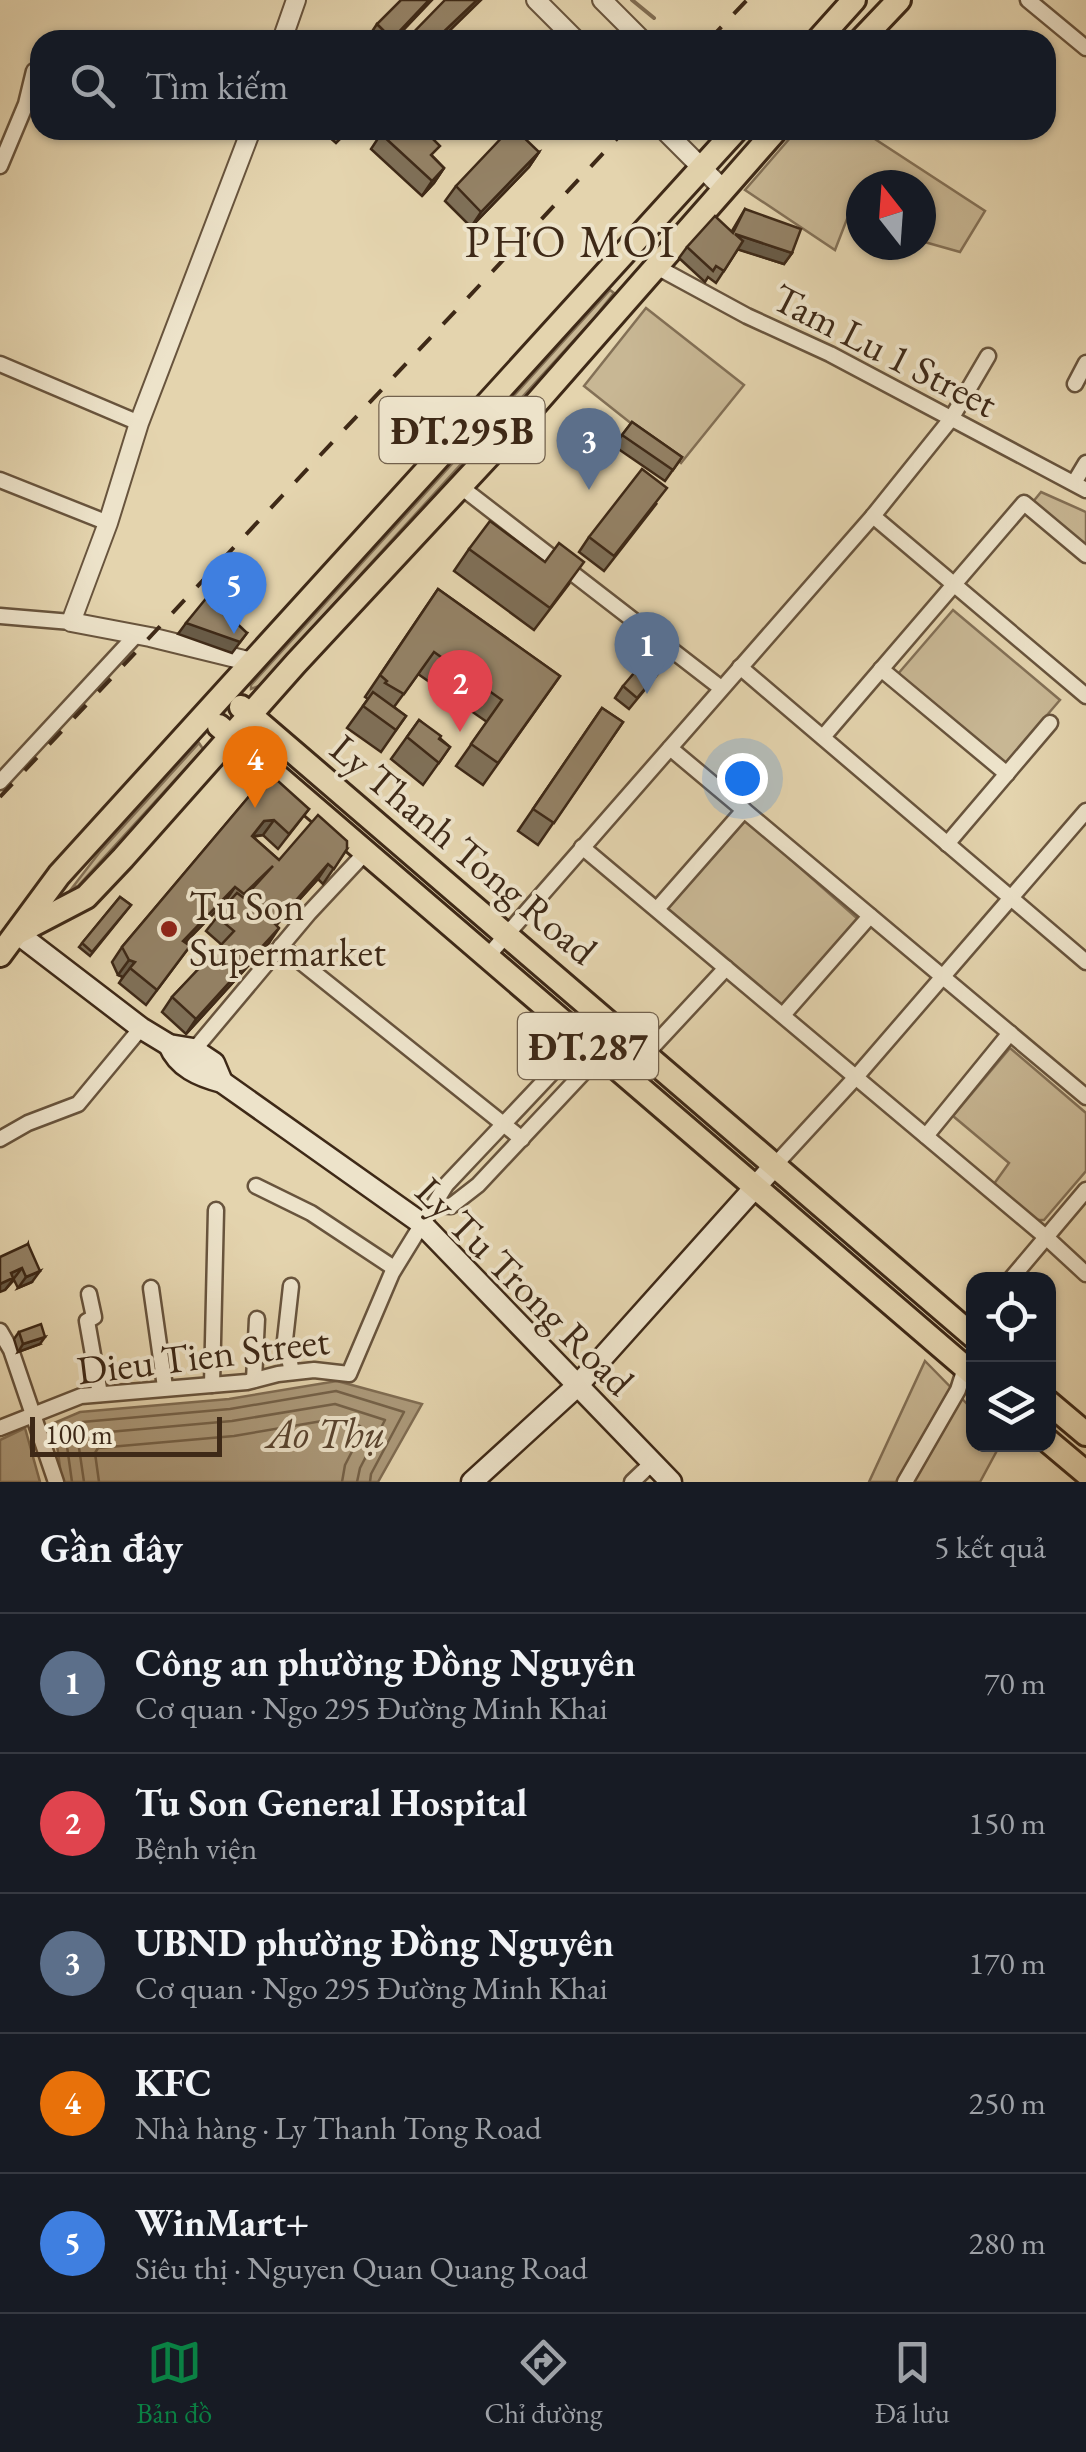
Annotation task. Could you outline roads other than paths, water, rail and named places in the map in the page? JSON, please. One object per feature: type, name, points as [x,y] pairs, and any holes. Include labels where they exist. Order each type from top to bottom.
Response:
[{"type":"main road","points":[[827,30],[854,0]]},
{"type":"main road","points":[[870,30],[899,0]]},
{"type":"main road","name":"ĐT.295B","points":[[0,955],[59,875],[727,140]]},
{"type":"main road","name":"ĐT.295B","points":[[17,934],[86,897],[460,486],[767,140]]},
{"type":"main road","name":"Ly Thanh Tong Road","points":[[225,692],[966,1326]]},
{"type":"main road","name":"Ly Thanh Tong Road","points":[[205,714],[966,1369]]},
{"type":"main road","points":[[366,852],[385,832]]},
{"type":"main road","name":"Ly Tu Trong Road","points":[[17,934],[141,1028],[170,1045],[194,1050],[214,1063],[222,1082]]},
{"type":"main road","name":"Ly Tu Trong Road","points":[[170,1045],[175,1059],[202,1077],[222,1082],[421,1223],[671,1482]]},
{"type":"main road","points":[[472,1482],[577,1386],[775,1164]]},
{"type":"main road","points":[[1056,1409],[1086,1434]]},
{"type":"main road","points":[[1056,1447],[1086,1473]]},
{"type":"street","points":[[286,30],[296,0]]},
{"type":"street","points":[[536,0],[566,30]]},
{"type":"street","points":[[602,0],[632,30]]},
{"type":"street","points":[[1034,2],[1086,48]]},
{"type":"street","points":[[0,166],[30,88]]},
{"type":"street","points":[[70,622],[108,523],[139,423],[246,140]]},
{"type":"street","points":[[674,140],[722,188]]},
{"type":"street","name":"Tam Lu 1 Street","points":[[655,266],[1080,487]]},
{"type":"street","points":[[487,957],[873,516],[951,419],[988,356]]},
{"type":"street","points":[[0,364],[139,423]]},
{"type":"street","points":[[1080,487],[1086,463]]},
{"type":"street","points":[[0,480],[108,523]]},
{"type":"street","points":[[460,486],[721,688]]},
{"type":"street","points":[[822,737],[1024,503],[1086,555]]},
{"type":"street","points":[[873,516],[1086,696]]},
{"type":"street","points":[[0,616],[70,622],[137,634],[252,662]]},
{"type":"street","points":[[0,782],[137,634]]},
{"type":"street","points":[[740,667],[1086,962]]},
{"type":"street","points":[[881,669],[1007,774]]},
{"type":"street","points":[[948,844],[1050,723]]},
{"type":"street","points":[[670,748],[1086,1097]]},
{"type":"street","points":[[656,910],[744,810]]},
{"type":"street","points":[[775,1164],[856,1077],[1086,811]]},
{"type":"street","points":[[582,847],[1086,1274]]},
{"type":"street","points":[[194,1050],[366,852]]},
{"type":"street","points":[[782,1016],[870,916]]},
{"type":"street","points":[[281,946],[522,1140]]},
{"type":"street","points":[[646,1054],[726,968]]},
{"type":"street","points":[[0,1140],[28,1123],[78,1104],[141,1028]]},
{"type":"street","points":[[926,1136],[1010,1033]]},
{"type":"street","name":"Dieu Tien Street","points":[[0,1428],[81,1396],[254,1380],[314,1370],[349,1374],[394,1268],[446,1185],[591,1049]]},
{"type":"street","name":"Dieu Tien Street","points":[[436,1205],[451,1206],[478,1185],[522,1140],[591,1049]]},
{"type":"street","points":[[256,1186],[311,1214],[394,1268]]},
{"type":"street","points":[[1017,1272],[1086,1190]]},
{"type":"street","points":[[212,1384],[216,1210]]},
{"type":"street","points":[[291,1286],[284,1340],[292,1372]]},
{"type":"street","points":[[151,1288],[165,1388]]},
{"type":"street","points":[[88,1294],[94,1317],[87,1320],[100,1394]]},
{"type":"street","points":[[254,1380],[257,1319]]},
{"type":"street","points":[[0,1330],[11,1350],[56,1482]]},
{"type":"street","points":[[905,1482],[966,1377]]},
{"type":"street","points":[[632,1482],[652,1462]]},
{"type":"water","name":"Ao Thụ","points":[[337,1381],[422,1404],[378,1482],[62,1482],[54,1423],[80,1412],[229,1399]]},
{"type":"water","points":[[25,1428],[40,1482],[0,1482],[0,1440]]},
{"type":"waterway","points":[[632,0],[654,18]]},
{"type":"railway","points":[[718,30],[747,0]]},
{"type":"railway","points":[[0,797],[616,140]]},
{"type":"place","name":"UBND phường Đồng Nguyên","points":[[589,490]]},
{"type":"place","name":"WinMart+","points":[[234,634]]},
{"type":"place","name":"Công an phường Đồng Nguyên","points":[[647,694]]},
{"type":"place","name":"Tu Son General Hospital","points":[[460,732]]},
{"type":"place","name":"KFC","points":[[255,808]]},
{"type":"place","name":"Tu Son Supermarket","points":[[169,929]]},
{"type":"district","name":"PHO MOI","points":[[571,241]]}]
